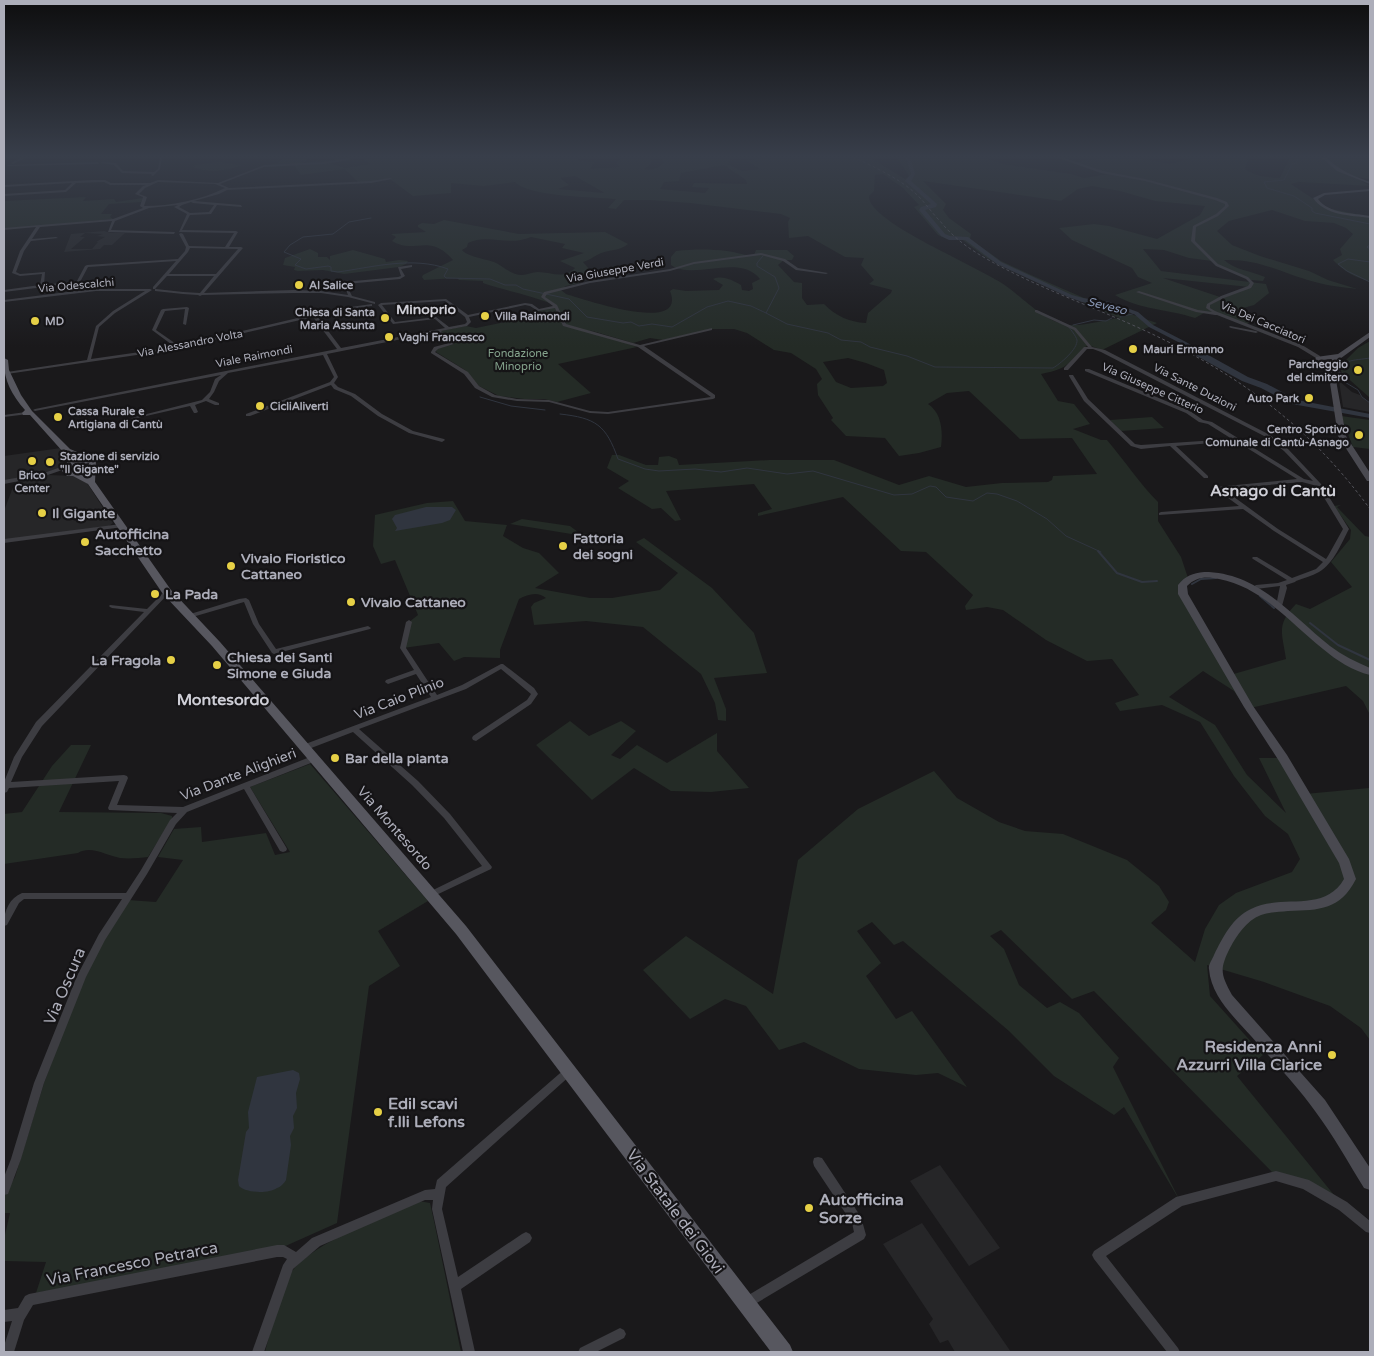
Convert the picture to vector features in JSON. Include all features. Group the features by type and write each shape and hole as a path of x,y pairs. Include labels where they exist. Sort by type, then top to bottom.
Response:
{"main road":[{"path":"1370,334 1332,364 1336,410 1342,436 1370,480"},
{"path":"4,360 7,373 17,396 67,451 90,464"},
{"path":"67,451 70,470"},
{"path":"70,470 90,464"},
{"path":"90,464 91,482"},
{"path":"70,470 91,482"},
{"name":"Via Montesordo","path":"91,482 170,596 216,644 312,759 432,894 462,930 569,1071"},
{"path":"1370,672 1339,657 1256,587 1238,579 1209,574 1188,578 1182,585 1182,589 1240,692 1283,758 1346,862 1350,879 1342,893 1328,901 1269,908 1250,914 1238,925 1214,967 1218,981 1227,999 1320,1105 1370,1182"},
{"name":"Via Statale dei Giovi","path":"569,1071 783,1352"}],"street":[{"path":"4,229 110,220"},
{"path":"114,220 109,231 236,232 226,248"},
{"path":"178,232 185,220"},
{"name":"Via Dei Cacciatori","path":"1207,220 1194,227 1193,241 1217,265 1251,280 1250,287 1212,301 1208,308 1220,315 1300,346 1332,364"},
{"path":"39,226 19,257 14,273 20,275 44,273 42,286"},
{"path":"178,232 188,248"},
{"path":"29,240 56,238"},
{"path":"188,248 240,248 200,294"},
{"path":"89,360 97,327 101,322 122,307 153,290 188,248"},
{"name":"Via Giuseppe Verdi","path":"640,346 564,325 556,306 544,299 543,295 548,291 670,270 694,263 761,254 784,260 797,269 826,273"},
{"path":"77,292 78,282 87,266 179,260"},
{"path":"350,295 344,283 399,278 403,276 399,268 411,266"},
{"path":"166,275 217,275"},
{"path":"4,291 78,282"},
{"name":"Via Odescalchi","path":"4,301 77,292 153,290 200,294 290,291 350,295 373,304"},
{"path":"1138,292 1220,315"},
{"path":"373,304 446,300 467,316 525,304 531,305 538,310 556,306"},
{"name":"Via Alessandro Volta","path":"7,373 178,347 342,309 373,304"},
{"path":"380,305 394,323 436,318 447,328"},
{"path":"178,347 154,330 162,310 187,308 185,324"},
{"path":"1036,310 1075,329 1091,348"},
{"path":"315,316 340,350"},
{"name":"Viale Raimondi","path":"4,416 467,324 470,320 467,316"},
{"path":"1232,327 1268,334"},
{"path":"640,346 710,329"},
{"path":"437,330 452,344 436,348 433,352 466,373 476,387 494,396 517,400 549,401 598,413 679,404 713,398 713,396 640,346"},
{"path":"1066,369 1086,348 1091,348"},
{"name":"Via Sante Duzioni","path":"1091,348 1102,351 1268,436 1286,450 1319,485 1346,529 1327,562"},
{"path":"248,415 332,383 336,377 324,353"},
{"name":"Via Giuseppe Citterio","path":"1087,370 1188,412 1201,421 1210,422 1302,480"},
{"path":"133,418 192,404 205,399 212,392 216,382 226,372"},
{"path":"1071,376 1086,400 1134,445 1141,447 1236,440"},
{"path":"332,383 336,388 353,395 380,415 411,432 442,440"},
{"path":"205,399 217,404"},
{"path":"192,404 196,412"},
{"path":"1172,445 1206,477"},
{"path":"4,482 70,470"},
{"path":"1265,594 1281,585 1318,570 1327,562 1244,508 1218,488 1302,480 1319,485"},
{"path":"1161,514 1244,508"},
{"path":"4,541 121,526"},
{"path":"1255,558 1293,581"},
{"path":"1256,587 1281,585"},
{"path":"1280,606 1284,588 1281,585"},
{"path":"5,788 18,757 39,724 152,608 170,596"},
{"path":"189,616 246,600 256,624 274,652 368,628"},
{"path":"112,606 152,608"},
{"path":"409,622 403,648 435,698"},
{"name":"Via Caio Plinio","path":"304,748 464,687 501,666 535,694 529,702 476,738"},
{"path":"388,682 418,671"},
{"path":"354,729 415,783 447,816 488,867 432,894"},
{"name":"Via Dante Alighieri","path":"5,788 124,778 112,808 184,810 312,759"},
{"path":"246,786 283,849"},
{"name":"Via Oscura","path":"4,1190 16,1159 39,1083 82,976 102,937 173,822 184,810"},
{"path":"4,922 16,901 22,896 129,896"},
{"path":"469,1352 437,1210 441,1184 569,1071"},
{"path":"746,1304 860,1235 857,1220 818,1162"},
{"path":"1174,1352 1098,1255 1180,1201 1276,1176 1306,1184 1343,1206 1370,1228"},
{"path":"258,1352 290,1266 296,1258 316,1242 425,1195 439,1194"},
{"path":"455,1286 526,1238"},
{"name":"Via Francesco Petrarca","path":"8,1352 22,1313 29,1300 277,1251 284,1251 296,1258"},
{"path":"4,1316 22,1313"},
{"path":"584,1352 620,1334"}],"shaded area":[{"path":"104,231 125,233 112,245 104,245 100,249 64,252 71,234","holes":["85,233 103,234 97,236 105,237 96,242 98,242 92,249 71,249 85,237 80,237"]},
{"path":"1339,381 1370,403 1370,412 1343,407"},
{"path":"61,448 64,453 64,464 48,472 48,475 75,476 87,483 113,523 109,526 4,540 4,511 16,479 4,481 4,456"},
{"path":"426,507 452,507 456,510 450,520 442,523 395,531 397,528 392,519 395,515"},
{"path":"293,1070 299,1073 300,1079 296,1093 297,1108 293,1116 294,1128 290,1136 291,1145 286,1180 280,1187 263,1192 242,1188 239,1186 238,1180 246,1132 249,1128 248,1112 257,1077"},
{"path":"940,1165 1000,1248 969,1266 910,1181"},
{"path":"922,1223 1011,1352 955,1352 948,1340 940,1343 929,1324 933,1319 883,1244"}],"green space":[{"path":"4,220 99,220 4,229"},
{"name":"Fondazione Minoprio","path":"443,220 519,234 605,232 628,244 621,248 601,253 583,262 590,270 578,280 580,283 566,286 561,290 566,294 610,307 649,313 663,311 671,304 670,291 673,289 686,291 719,290 723,285 713,279 724,278 741,285 742,290 749,291 753,289 752,283 760,279 751,272 741,268 681,269 671,265 671,257 676,251 702,249 754,255 756,250 787,250 794,256 792,260 784,260 778,265 794,282 802,283 802,298 807,305 824,304 833,312 848,320 866,323 868,313 892,290 869,284 874,280 861,265 864,258 845,257 808,236 789,238 789,220 889,220 918,239 1000,282 1051,320 1076,325 1119,318 1010,270 987,258 960,238 947,239 938,235 925,220 952,220 971,234 970,239 1001,261 1084,298 1157,323 1102,350 1088,345 1064,367 1041,374 1058,401 1074,404 1090,424 1073,429 1101,440 1107,440 1158,502 1158,521 1181,557 1188,578 1182,585 1230,675 1286,659 1282,629 1285,618 1296,604 1310,609 1352,587 1331,562 1350,539 1351,530 1334,506 1341,505 1337,507 1365,536 1370,537 1370,715 1363,701 1346,686 1246,709 1234,691 1203,671 1169,697 1215,725 1247,775 1286,813 1259,758 1283,758 1305,794 1369,788 1370,784 1370,1040 1361,1028 1330,1006 1264,982 1207,965 1210,996 1263,1055 1237,1076 1343,1206 1276,1176 1094,991 1072,999 1001,930 990,936 1004,949 1019,985 1047,1008 1060,1002 1079,1013 1119,1058 1113,1067 1180,1201 1124,1107 1114,1115 1054,1076 1009,1031 903,941 894,945 872,922 857,931 881,963 866,976 896,1019 912,1011 967,1087 938,1073 916,1075 859,1069 804,1042 779,1050 746,1006 725,999 690,1019 643,970 686,936 773,994 798,860 858,809 934,771 957,798 999,822 1025,831 1063,834 1127,860 1159,886 1169,902 1166,910 1151,923 1195,962 1205,929 1219,905 1236,893 1292,872 1300,859 1288,834 1265,816 1234,776 1200,722 1162,705 1120,711 1115,703 1139,695 1112,659 1087,661 1046,640 1003,610 987,607 966,610 965,606 973,595 926,552 901,551 843,497 758,516 758,513 772,509 754,484 666,491 681,520 675,521 661,508 652,509 618,488 629,481 607,468 612,455 619,455 646,465 658,465 659,457 669,456 677,459 679,465 770,460 834,460 899,485 929,476 966,487 1002,483 1048,482 1052,480 1053,476 1097,474 1072,438 1020,439 969,391 947,393 928,404 939,418 942,435 941,447 899,456 885,438 846,436 831,420 833,418 818,395 817,384 822,379 816,369 791,353 774,350 747,333 734,329 711,329 663,340 650,338 633,343 589,330 637,347 558,364 591,393 557,402 544,399 499,396 479,386 465,370 436,352 437,349 454,344 439,331 466,326 476,328 505,322 501,318 555,307 555,305 483,283 483,281 459,280 457,278 424,280 423,275 453,260 437,247 429,245 400,245 392,241 396,237 391,234 426,232 418,227 418,225 422,223 434,224","holes":["531,237 565,244 562,248 584,253 560,261 575,268 566,274 538,272 522,275 514,274 494,262 472,256 462,250 467,247 468,243 476,240 523,240","848,358 866,363 884,370 887,383 883,386 851,388 836,382 823,362"]},
{"path":"1191,220 1232,220 1217,231 1232,245 1357,289 1320,283 1260,264 1224,260 1238,268 1265,277 1263,281 1251,280 1212,261 1189,258 1164,250 1143,249 1161,271 1266,284 1269,293 1254,305 1240,309 1258,318 1245,325 1214,312 1206,312 1195,318 1134,304 1115,295 1152,283 1138,277 1132,268 1072,240 1059,228 1094,224 1109,226 1157,239","holes":["1163,278 1249,287 1223,298"]},
{"path":"1303,220 1370,220 1370,281 1350,274 1333,260 1342,255 1340,249 1353,234 1346,228 1334,223"},
{"path":"310,249 318,253 318,257 327,257 330,260 330,256 353,250 385,259 386,262 408,261 399,267 344,274 323,270 298,271 294,270 295,267 283,265 285,258"},
{"path":"1370,341 1370,398 1342,373 1339,367 1358,348"},
{"name":"Centro Sportivo Comunale di Cantù-Asnago","path":"1341,416 1370,420 1370,449 1353,447"},
{"path":"1152,417 1164,428 1121,431 1110,420"},
{"path":"453,501 465,521 507,525 503,536 523,548 539,553 559,573 535,588 590,598 612,598 660,590 678,573 636,542 644,538 712,588 754,633 767,673 714,678 726,709 726,721 718,720 715,703 701,674 643,627 586,621 534,625 531,607 534,603 546,598 540,594 529,595 519,599 500,650 500,658 464,657 454,661 439,643 403,648 409,622 418,615 395,560 381,564 373,546 375,515 427,503"},
{"path":"522,519 570,526 578,532 603,537 602,539 510,524"},
{"path":"570,721 589,736 621,721 636,731 611,755 620,759 637,745 667,763 717,733 717,751 749,788 711,792 671,791 634,768 592,800 536,745"},
{"path":"71,745 91,745 59,812 161,813 172,816 172,819 148,857 120,858 88,850 4,864 4,814 22,812 52,766"},
{"path":"310,764 428,901 378,931 400,966 369,986 337,1223 281,1248 36,1293 46,1262 4,1261 4,1239 10,1213 4,1213 4,1196 15,1177 44,1083 76,997 104,937 128,900 156,902 183,860 158,857 174,829 201,827 202,842 266,833 275,855 290,852 250,787"},
{"path":"419,1201 430,1203 461,1352 265,1352 284,1287 287,1279 296,1267 310,1255 346,1233"}],"waterway":[{"path":"358,220 349,222 333,234 303,237 290,245 284,252 301,259 295,265 306,269 328,266 331,267 331,271 338,272 379,265 407,263 435,265 448,269 444,276 446,278 490,279 505,285 516,285 523,289 569,299 587,317 623,323 631,322 639,326 652,324 672,327 707,307 728,301 751,306 766,313"},
{"name":"Seveso","path":"931,220 943,235 949,238 966,238 999,263 1070,296 1082,300 1108,303 1136,313 1151,326 1184,343 1198,353 1245,379 1264,386 1295,402 1370,416"},
{"path":"1351,220 1370,224"},
{"path":"1370,245 1367,247 1370,249"},
{"path":"763,256 757,263 757,266 775,277 779,288 766,313"},
{"path":"1370,262 1348,259 1338,264 1347,271 1370,282"},
{"path":"766,313 787,324 828,333 841,340 861,342 870,347 907,356 935,367 1053,368 1068,356 1077,344 1077,340 1068,326"},
{"path":"1120,317 1136,313"},
{"path":"1073,325 1094,320 1106,321 1112,318"},
{"path":"1370,358 1348,362 1341,367 1338,378 1358,390 1362,397 1370,403"},
{"path":"480,397 511,406 545,410"},
{"path":"560,414 583,418 598,425 609,438 618,459 645,469 659,471 695,469 721,472 747,468 787,474 813,471 894,495 912,494 930,486 936,487 946,497 973,501 987,493 997,494 1017,501 1047,519 1066,536 1101,552"},
{"path":"1098,551 1117,573 1142,582 1157,581"},
{"path":"1192,584 1201,579 1216,578"},
{"path":"1260,596 1274,608"},
{"path":"1310,623 1338,645 1370,660"}],"railway":[{"path":"939,220 964,244 998,265 1034,283 1164,340 1199,358 1231,378 1262,399 1319,449 1345,477 1370,509"}],"place":[{"name":"Al Salice","path":"299,285"},
{"name":"Villa Raimondi","path":"485,316"},
{"name":"Chiesa di Santa Maria Assunta","path":"385,318"},
{"name":"MD","path":"35,321"},
{"name":"Vaghi Francesco","path":"389,337"},
{"name":"Mauri Ermanno","path":"1133,349"},
{"name":"Parcheggio del cimitero","path":"1358,370"},
{"name":"Auto Park","path":"1309,398"},
{"name":"CicliAliverti","path":"260,406"},
{"name":"Cassa Rurale e Artigiana di Cantù","path":"58,417"},
{"name":"Centro Sportivo Comunale di Cantù-Asnago","path":"1359,435"},
{"name":"Brico Center","path":"32,461"},
{"name":"Stazione di servizio \"Il Gigante\"","path":"50,462"},
{"name":"Il Gigante","path":"42,513"},
{"name":"Autofficina Sacchetto","path":"85,542"},
{"name":"Fattoria dei sogni","path":"563,546"},
{"name":"Vivaio Fioristico Cattaneo","path":"231,566"},
{"name":"La Pada","path":"155,594"},
{"name":"Vivaio Cattaneo","path":"351,602"},
{"name":"La Fragola","path":"171,660"},
{"name":"Chiesa dei Santi Simone e Giuda","path":"217,665"},
{"name":"Bar della pianta","path":"335,758"},
{"name":"Residenza Anni Azzurri Villa Clarice","path":"1332,1055"},
{"name":"Edil scavi f.lli Lefons","path":"378,1112"},
{"name":"Autofficina Sorze","path":"809,1208"}],"district":[{"name":"Minoprio","path":"426,309"},
{"name":"Asnago di Cantù","path":"1273,490"},
{"name":"Montesordo","path":"223,699"}]}
